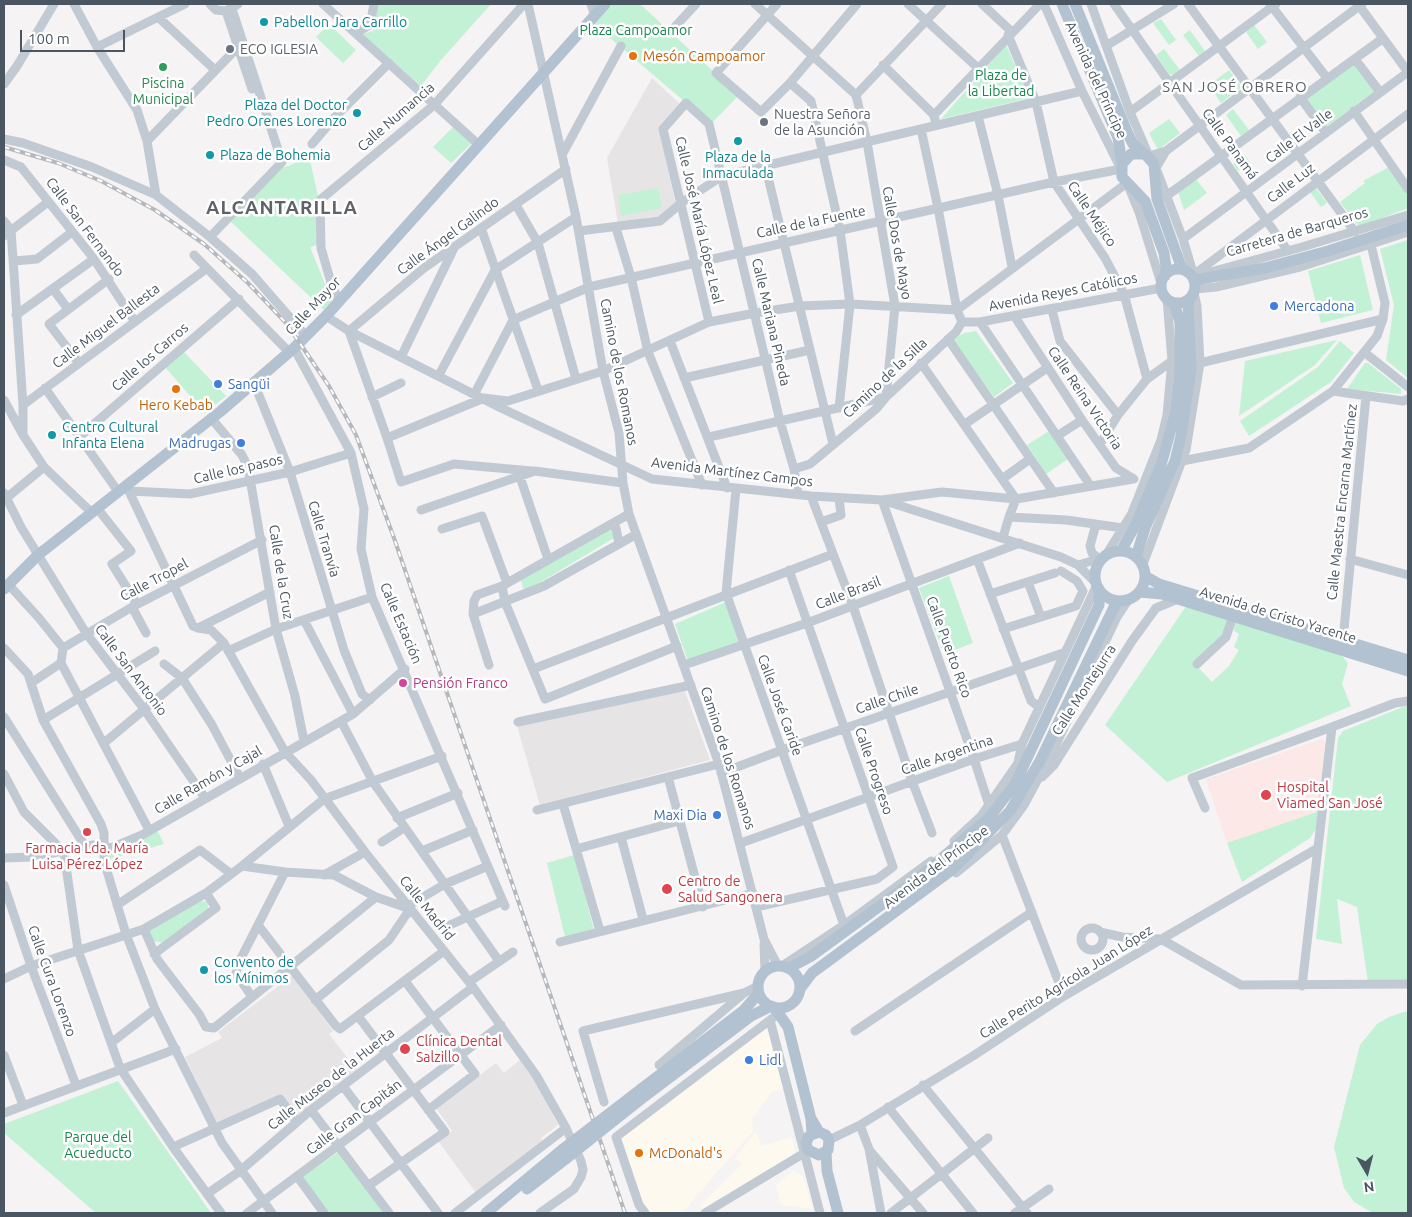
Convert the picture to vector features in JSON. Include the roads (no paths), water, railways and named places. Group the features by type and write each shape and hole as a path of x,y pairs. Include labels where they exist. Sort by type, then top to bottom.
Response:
{"main road":[{"name":"Calle Mayor","path":"6,586 38,555 212,418 306,336 605,4"},
{"name":"Avenida del Príncipe","path":"1062,4 1118,138 1122,166"},
{"name":"Avenida del Príncipe","path":"1075,4 1128,134 1133,144 1147,155"},
{"path":"1132,154 1147,155 1155,172 1157,199 1191,283 1191,370 1182,436 1175,461 1145,528 1141,567 1134,595 1117,600 1109,598 1097,585 1095,572 1103,557 1121,551 1136,524 1161,465 1176,411 1180,372 1180,332 1171,301 1162,282 1166,267 1164,253 1145,200 1122,177 1122,166 1132,154"},
{"path":"1129,185 1146,186 1155,172"},
{"name":"Carretera de Barqueros","path":"1191,283 1265,268 1328,251 1408,225"},
{"path":"1162,282 1170,271 1191,283"},
{"path":"1171,301 1191,283"},
{"path":"1121,551 1141,567"},
{"name":"Avenida de Cristo Yacente","path":"1141,567 1159,584 1408,660"},
{"name":"Avenida del Príncipe","path":"783,967 810,957 921,876 989,818 1015,784 1099,605 1097,585"},
{"name":"Avenida de Cristo Yacente","path":"1134,595 1151,593 1178,599 1408,671"},
{"name":"Avenida del Príncipe","path":"796,996 812,973 952,869 1010,811 1040,760 1117,600"},
{"path":"486,1213 643,1093 744,1010 758,989 765,971 783,967 797,977 796,996 788,1027 816,1133"},
{"path":"758,989 773,1011 788,1027"},
{"path":"643,1093 751,1016 780,1008 796,996"},
{"path":"816,1133 806,1143 827,1171 838,1213"},
{"path":"813,1153 829,1140 826,1134 816,1133"},
{"path":"496,1213 565,1154"}],"street":[{"path":"4,84 54,4"},
{"path":"74,4 97,47 137,110 147,141 156,195"},
{"path":"97,47 185,4"},
{"path":"210,4 216,10 232,8"},
{"path":"323,4 478,144"},
{"path":"336,16 337,4"},
{"path":"355,33 370,25 374,4"},
{"name":"Calle Numancia","path":"339,301 332,286 321,248 320,200 434,105 524,4"},
{"name":"Camino de los Romanos","path":"528,4 579,231 603,371 619,433 623,483 629,514 720,768 741,843 764,939 765,971"},
{"path":"591,4 595,16"},
{"path":"671,31 696,4"},
{"path":"755,4 856,95 942,4"},
{"path":"777,4 716,74 761,112 790,83 857,4"},
{"path":"908,4 978,68"},
{"path":"982,4 1010,34"},
{"path":"934,115 1010,34 1042,4"},
{"name":"Avenida del Príncipe","path":"1042,4 1082,91 1122,166"},
{"name":"Calle Panamá","path":"1114,4 1288,251"},
{"path":"1106,46 1174,4"},
{"path":"1188,4 1355,232"},
{"name":"Avenida del Príncipe","path":"1093,5 1106,46 1147,155"},
{"path":"1130,112 1273,5 1328,78"},
{"path":"1141,567 1186,450 1200,363 1197,306 1191,283 1192,269 1155,172 1166,152 1360,5 1382,39 1408,72"},
{"path":"232,8 238,47 280,163"},
{"path":"232,8 280,163"},
{"path":"158,17 214,70"},
{"name":"Calle Méjico","path":"1010,34 1036,102 1054,182 1105,258 1124,294 1146,380"},
{"path":"1165,197 1382,39"},
{"path":"563,153 621,46"},
{"path":"147,141 238,47"},
{"path":"1355,58 1380,92"},
{"path":"312,144 335,117 389,63"},
{"path":"883,65 934,115 936,125"},
{"name":"Calle El Valle","path":"1182,239 1408,72"},
{"path":"790,83 811,101 840,230 850,304 839,408"},
{"path":"579,231 616,228 660,221 681,203 722,176 1082,91"},
{"name":"Calle Dos de Mayo","path":"856,95 867,142 895,306 886,397"},
{"path":"1300,97 1326,133"},
{"name":"Calle Mariana Pineda","path":"686,103 709,124 741,251 780,421 794,469"},
{"name":"Calle José María López Leal","path":"686,103 663,129 709,322"},
{"path":"1354,111 1408,189"},
{"name":"Calle Luz","path":"1191,283 1266,219 1408,114"},
{"path":"978,116 998,195 1012,267"},
{"path":"920,129 938,208 957,310 962,322"},
{"path":"4,139 23,143 92,167 156,195 210,236 253,275 306,336"},
{"path":"1147,155 1166,152"},
{"name":"Calle San Fernando","path":"4,160 21,167 94,259 135,322"},
{"path":"210,236 280,163"},
{"path":"765,165 834,444"},
{"name":"Calle de la Fuente","path":"513,320 589,287 631,276 1122,166"},
{"name":"Calle Ángel Galindo","path":"349,331 424,268 516,205 554,176 566,170"},
{"path":"386,438 479,396 508,401 603,371 648,352 709,322 800,306 850,304 957,310 1078,218 1129,185"},
{"path":"7,233 48,202"},
{"path":"516,205 538,243 576,379"},
{"name":"Carretera de Barqueros","path":"1191,283 1288,251 1408,215"},
{"path":"439,375 494,270 576,217"},
{"path":"4,221 14,261 16,315 24,405 23,435"},
{"path":"481,228 494,270 538,390"},
{"path":"616,228 631,276 648,352 702,485"},
{"path":"14,261 37,259 72,232"},
{"path":"1191,283 1216,287 1300,267 1408,232"},
{"path":"1182,461 1249,448 1333,391 1377,336 1383,319 1384,304 1371,245"},
{"path":"402,357 455,247"},
{"name":"Calle Estación","path":"194,255 206,269 291,350 351,453 364,509 361,549 372,597 405,668 504,904 468,917"},
{"path":"16,315 94,259"},
{"name":"Calle Miguel Ballesta","path":"24,405 206,269"},
{"path":"79,363 49,324 108,279"},
{"name":"Avenida Reyes Católicos","path":"962,322 980,322 1052,310 1124,294 1162,282"},
{"path":"53,289 68,309"},
{"name":"Calle los Carros","path":"79,437 239,299"},
{"path":"1078,565 1103,557 1123,528 1132,513 1161,440 1167,415 1172,362 1171,301"},
{"path":"1052,310 1060,341 1118,415"},
{"name":"Avenida Martínez Campos","path":"326,316 349,331 501,408 652,479 811,496 882,500 1020,543 1078,565 1097,585"},
{"name":"Calle Reina Victoria","path":"1015,317 1047,368 1116,468 1133,479"},
{"path":"1200,363 1383,319"},
{"path":"479,396 513,320"},
{"name":"Camino de la Silla","path":"794,469 810,464 876,409 921,363 956,332 962,322"},
{"path":"980,322 1090,485"},
{"path":"349,331 401,482 454,464 535,471 623,483"},
{"path":"948,339 1054,493"},
{"path":"670,341 732,488"},
{"path":"684,378 810,350"},
{"path":"1364,352 1408,387"},
{"path":"1100,444 1118,415 1146,380 1172,362"},
{"path":"921,363 1016,499"},
{"path":"965,424 1047,368"},
{"name":"Calle Tranvía","path":"254,383 290,472 344,650 362,694 370,700"},
{"path":"372,397 401,383"},
{"name":"Calle Madrid","path":"45,388 79,437 124,489 193,626 211,630 226,647 285,752 311,780 365,852 471,985 536,1075 566,1128 581,1161 581,1177 574,1189 540,1213"},
{"path":"1333,391 1408,402"},
{"name":"Calle Maestra Encarna Martínez","path":"1343,640 1366,396"},
{"path":"709,437 886,397"},
{"path":"4,400 23,435 44,467 94,510 131,551 112,564 134,605 146,633"},
{"name":"Calle de la Cruz","path":"212,418 242,455 252,482 276,629 295,696 304,741"},
{"path":"1057,436 1082,420"},
{"name":"Calle los pasos","path":"124,489 190,494 252,482 351,453"},
{"path":"1002,479 1030,460"},
{"path":"5,497 44,467"},
{"path":"794,469 798,494"},
{"path":"421,510 535,471"},
{"path":"520,477 548,559"},
{"path":"882,500 942,492 1016,499 1090,485 1144,479"},
{"name":"Calle José Caride","path":"732,488 726,593 844,925"},
{"path":"811,496 853,606 912,781 932,833"},
{"name":"Calle San Antonio","path":"5,497 86,633 144,709 206,798"},
{"path":"821,522 841,515 839,498"},
{"path":"1003,538 1016,499"},
{"name":"Calle Puerto Rico","path":"882,500 974,758 988,805"},
{"path":"489,666 473,614 474,601 477,595 505,584 629,514"},
{"path":"442,529 482,516 505,584 505,602 545,700 677,646"},
{"path":"1009,517 1066,520 1123,528"},
{"path":"611,524 616,528 619,544"},
{"path":"1096,524 1090,546 1092,553 1103,557"},
{"path":"473,614 544,586 635,535"},
{"name":"Calle Tropel","path":"62,648 134,605 262,540"},
{"name":"Calle Brasil","path":"684,665 807,623 1020,543"},
{"path":"533,669 726,593 751,586 833,554"},
{"path":"977,559 1031,702 1039,707"},
{"path":"1350,559 1408,575"},
{"name":"Calle Progreso","path":"788,570 893,867 877,879 831,890"},
{"path":"990,594 1058,572 1077,581 1083,591 1076,606 1003,629"},
{"path":"1028,582 1041,617"},
{"name":"Avenida del Príncipe","path":"783,967 938,856 981,816 1018,762 1022,744 1063,653 1097,585"},
{"path":"6,586 40,618 62,648 61,663 149,830"},
{"path":"198,628 270,592"},
{"path":"1151,593 1156,601 1156,608 1178,599"},
{"name":"Avenida del Príncipe","path":"796,996 814,977 950,877 1002,835 1024,805 1117,617 1134,595"},
{"path":"104,743 182,678 226,647 372,597"},
{"name":"Calle Montejurra","path":"1035,784 1054,765 1116,666 1156,608"},
{"path":"1197,664 1226,637 1233,616"},
{"path":"304,620 353,714"},
{"path":"4,648 28,674 43,720 101,824 104,833 104,861 126,934 155,1010 215,1129 240,1170 272,1213"},
{"path":"43,720 118,676 155,651"},
{"name":"Calle Chile","path":"537,810 668,777 720,768 782,750 1063,653"},
{"path":"31,683 61,663"},
{"path":"164,664 182,678 212,725 240,778"},
{"name":"Calle Ramón y Cajal","path":"4,858 64,852 85,846 117,846 341,722 370,700 405,668"},
{"path":"518,722 690,685"},
{"path":"1205,808 1192,778 1395,703 1408,701"},
{"path":"4,717 85,846"},
{"path":"341,722 373,782 499,961"},
{"path":"1302,986 1332,727"},
{"name":"Calle Argentina","path":"741,843 974,758 1022,744"},
{"path":"4,979 30,966 144,929 206,893 324,799 442,756"},
{"path":"263,764 289,826"},
{"path":"4,774 24,812 64,852 78,950 120,1068 173,1148 221,1213"},
{"path":"668,777 703,907"},
{"path":"397,818 458,793"},
{"path":"563,804 600,931"},
{"path":"576,849 680,821"},
{"path":"382,842 404,828"},
{"path":"422,851 473,830"},
{"path":"1002,835 1064,996"},
{"path":"621,837 643,919"},
{"name":"Calle Perito Agrícola Juan López","path":"829,1140 860,1125 973,1056 1064,996 1318,848"},
{"path":"117,905 200,850 230,873"},
{"path":"323,875 365,852"},
{"path":"242,866 285,872 334,875 376,896 409,908"},
{"path":"315,1000 389,940 409,908 445,884 488,866"},
{"path":"252,997 236,973 238,964 285,872"},
{"name":"Calle Cura Lorenzo","path":"4,885 6,898 30,966 76,1085"},
{"path":"756,907 831,890"},
{"path":"154,954 216,908 206,893"},
{"path":"560,942 643,919 703,907 752,894"},
{"path":"144,929 154,954 210,1028 252,997 376,896"},
{"path":"855,1031 1032,912"},
{"path":"450,925 468,917"},
{"path":"258,925 315,1000 340,1029 444,951"},
{"path":"1100,932 1122,937 1161,939 1241,985 1408,984"},
{"name":"Camino de los Romanos","path":"764,939 783,967"},
{"name":"Calle Museo de la Huerta","path":"207,1194 240,1170 311,1110 433,1018 499,961 513,952"},
{"path":"405,981 475,1074 428,1110"},
{"path":"604,1102 583,1031 758,989"},
{"path":"659,1065 744,993"},
{"path":"111,1043 155,1010"},
{"path":"645,1213 639,1205 616,1137 773,1011 813,1153 820,1213"},
{"path":"358,1016 445,1132 368,1186"},
{"name":"Calle Gran Capitán","path":"247,1213 501,1025"},
{"path":"4,1114 120,1068 176,1049"},
{"path":"4,1055 23,1105"},
{"path":"343,1086 438,1213"},
{"path":"924,1086 1021,1211 1049,1189"},
{"path":"173,1148 280,1099 297,1122"},
{"path":"888,1107 972,1213"},
{"path":"311,1110 388,1213"},
{"path":"860,1125 869,1149 882,1213"},
{"path":"455,1213 566,1128"},
{"path":"891,1213 988,1138"},
{"path":"869,1149 923,1213"},
{"path":"705,1213 813,1153"},
{"path":"297,1176 324,1213"}],"railway":[{"path":"4,147 58,163 101,181 155,210 204,244 248,283 286,323 329,386 356,435 394,538 625,1213"}],"place":[{"name":"Pabellon Jara Carrillo","path":"264,22"},
{"name":"ECO IGLESIA","path":"230,49"},
{"name":"Mesón Campoamor","path":"633,56"},
{"name":"Piscina Municipal","path":"163,67"},
{"name":"Plaza del Doctor Pedro Orenes Lorenzo","path":"357,113"},
{"name":"Nuestra Señora de la Asunción","path":"764,122"},
{"name":"Plaza de la Inmaculada","path":"738,141"},
{"name":"Plaza de Bohemia","path":"210,155"},
{"name":"Mercadona","path":"1274,306"},
{"name":"Sangüi","path":"218,384"},
{"name":"Hero Kebab","path":"176,389"},
{"name":"Centro Cultural Infanta Elena","path":"52,435"},
{"name":"Madrugas","path":"241,443"},
{"name":"Pensión Franco","path":"403,683"},
{"name":"Hospital Viamed San José","path":"1266,795"},
{"name":"Maxi Dia","path":"717,815"},
{"name":"Farmacia Lda. María Luisa Pérez López","path":"87,832"},
{"name":"Centro de Salud Sangonera","path":"667,889"},
{"name":"Convento de los Mínimos","path":"204,970"},
{"name":"Clínica Dental Salzillo","path":"405,1049"},
{"name":"Lidl","path":"749,1060"},
{"name":"McDonald's","path":"639,1153"}],"district":[{"name":"SAN JOSÉ OBRERO","path":"1235,87"},
{"name":"ALCANTARILLA","path":"282,208"}],"park label":[{"name":"Plaza Campoamor","path":"636,30"},
{"name":"Plaza de la Libertad","path":"1001,84"},
{"name":"Parque del Acueducto","path":"98,1146"}]}
